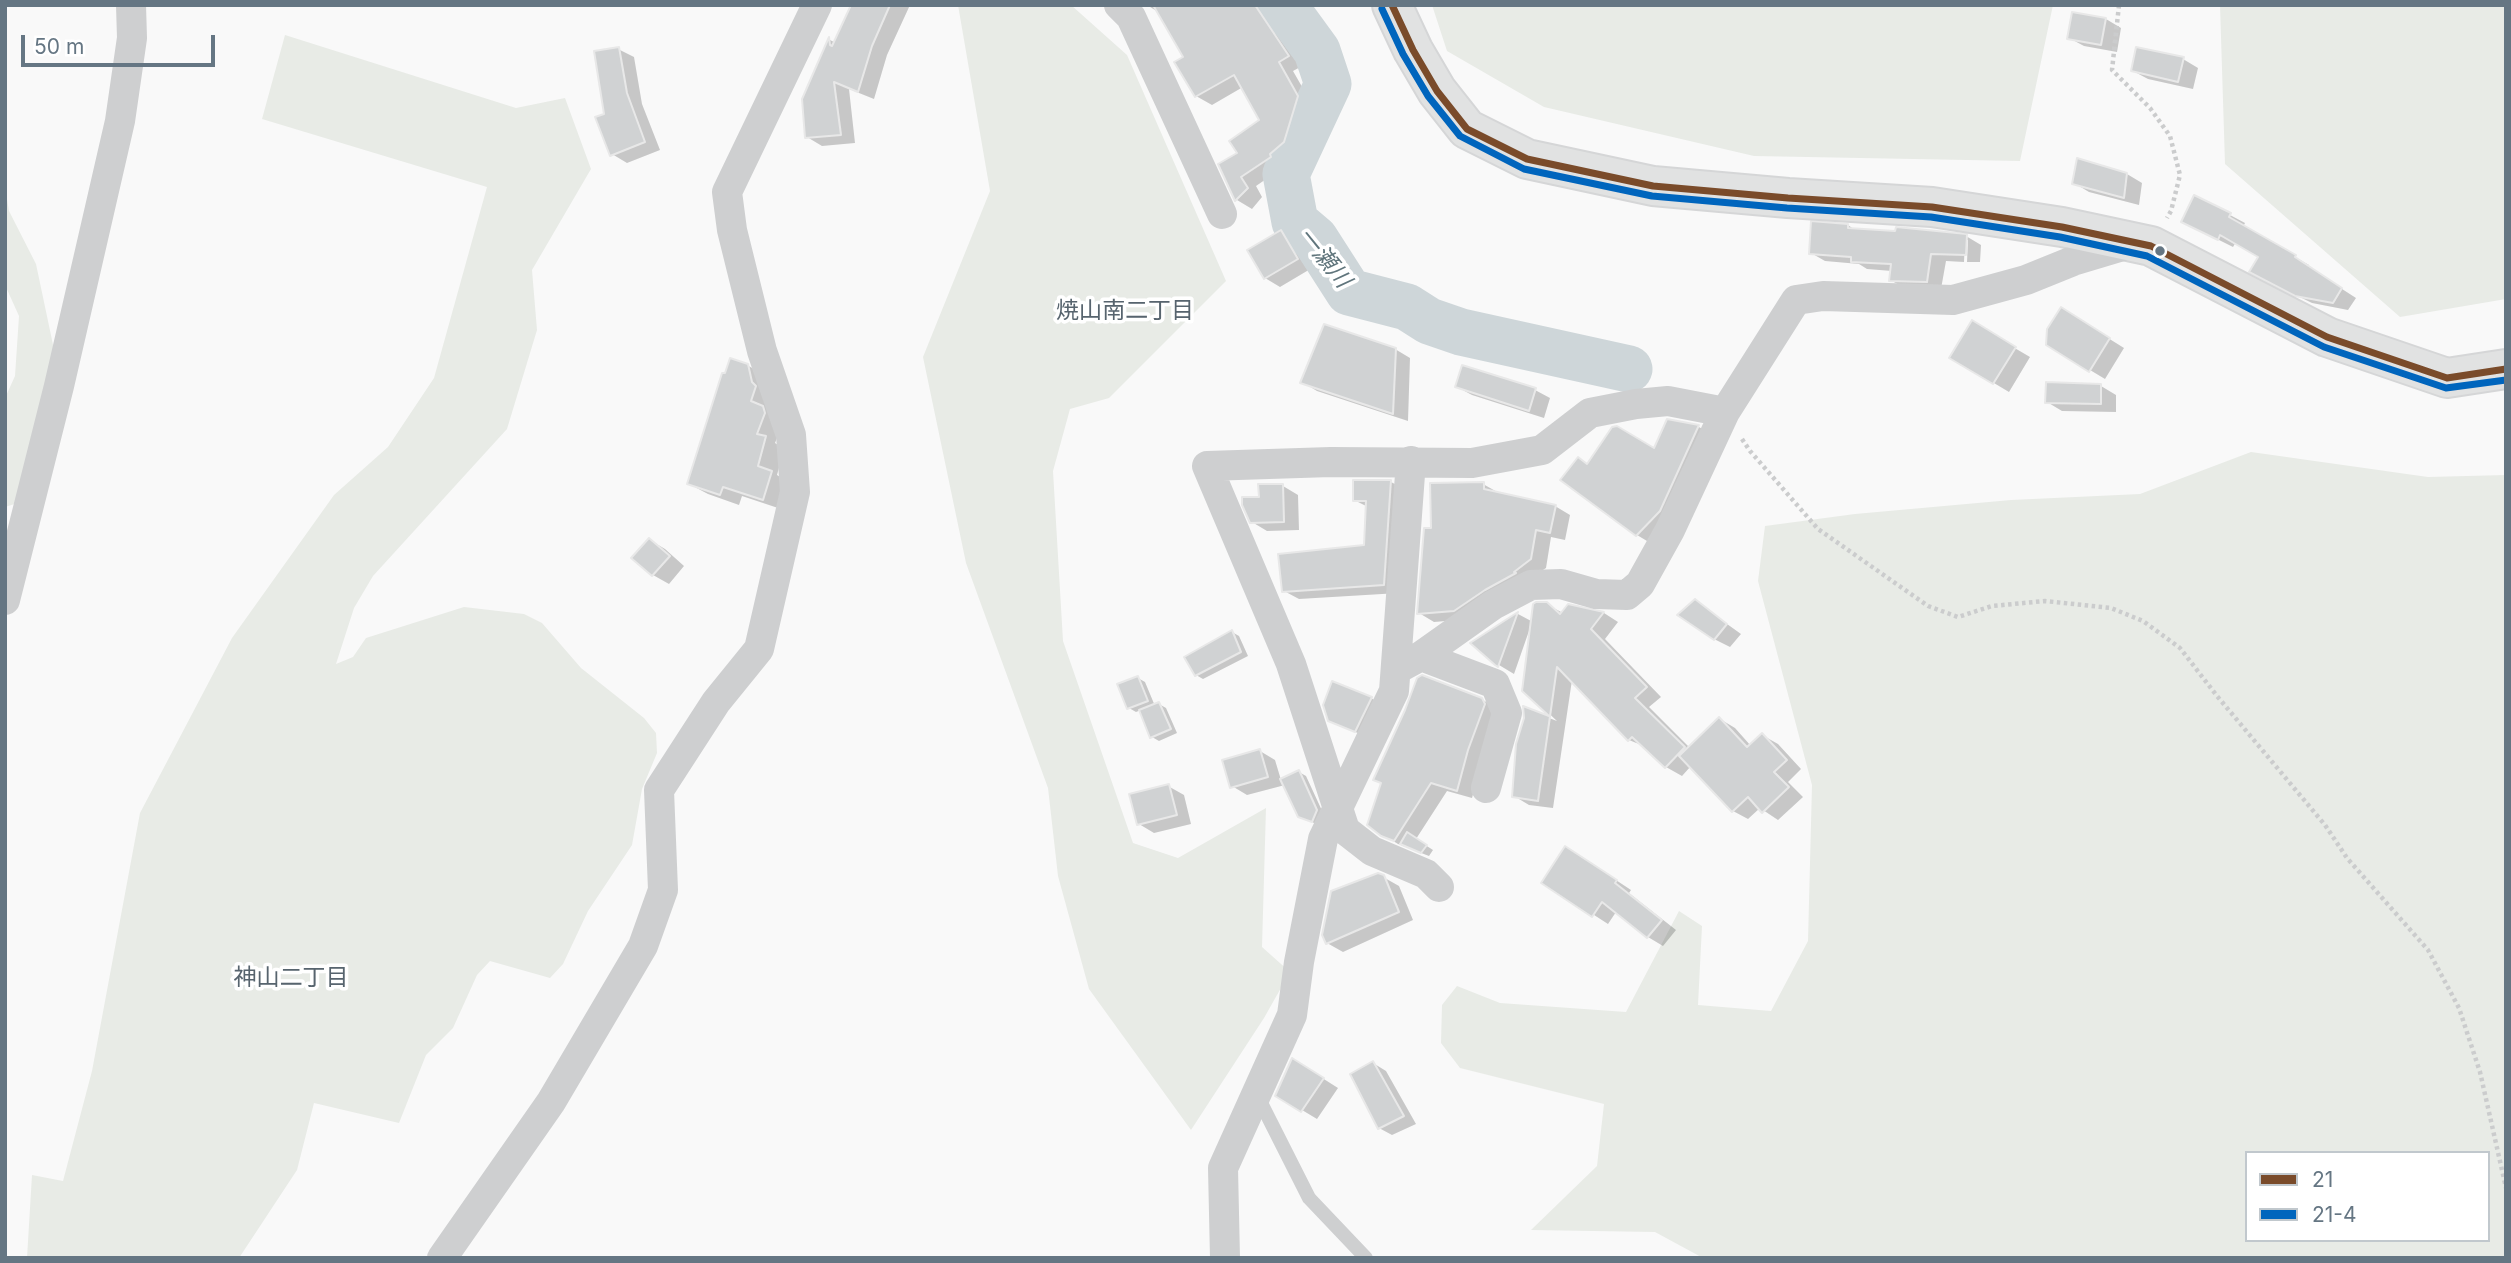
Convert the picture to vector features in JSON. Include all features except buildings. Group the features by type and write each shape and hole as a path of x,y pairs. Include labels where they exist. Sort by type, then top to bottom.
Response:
{"main road":[{"path":"1392,5 1413,50 1437,91 1467,130 1527,159 1653,186 1933,207 2062,228 2142,245 2327,337 2447,377 2506,369"}],"street":[{"path":"5,600 16,517 120,121 132,38 131,5"},
{"path":"442,1258 551,1102 643,946 663,890 659,790 716,702 758,649 795,492 792,446 791,435 755,324 732,230 727,192 817,5"},
{"path":"1119,5 1131,17 1222,215"},
{"path":"1409,662 1493,605 1531,584 1561,584 1596,594 1628,595 1640,584 1670,530 1725,412 1797,300 1823,296 1953,300 2026,279 2073,261 2142,245"},
{"path":"1439,887 1426,874 1371,851 1345,830 1291,664 1207,466 1411,461 1472,463 1542,450 1590,413 1668,401 1725,412"},
{"path":"1224,1258 1223,1168 1292,1015 1299,962 1323,839 1409,662 1411,461"},
{"path":"1409,662 1495,684 1507,713 1486,788"}],"lane":[{"path":"1256,1093 1309,1198 1366,1258"}],"path":[{"path":"2119,5 2112,71 2150,108 2170,136 2180,175 2171,211 2142,245"},
{"path":"1725,412 1749,451 1818,528 1928,606 1958,617 1992,606 2045,601 2111,608 2143,621 2180,648 2325,825 2347,858 2428,950 2459,1008 2480,1072 2506,1188"}],"shaded area":[{"path":"958,5 1071,5 1127,55 1226,281 1109,398 1070,409 1053,471 1063,641 1133,843 1178,858 1266,808 1262,947 1290,972 1264,1018 1191,1130 1089,989 1058,876 1048,788 966,563 923,357 990,191"},
{"path":"1432,5 2053,5 2020,161 1754,156 1544,107 1447,51"},
{"path":"2220,5 2506,5 2506,299 2400,317 2225,164"},
{"path":"285,35 516,108 565,98 591,169 532,270 537,330 507,429 373,576 354,608 336,664 353,657 366,638 464,607 524,614 542,623 581,668 644,718 656,733 657,753 642,789 632,845 588,911 563,964 550,978 490,961 477,975 453,1028 426,1055 399,1123 314,1103 297,1170 239,1258 27,1258 32,1175 63,1181 92,1071 140,813 232,638 334,495 388,447 434,378 487,187 262,119"},
{"path":"5,187 9,211 36,264 56,359 21,502 5,507 5,398 15,376 19,316 5,285"},
{"path":"2251,452 2428,477 2506,475 2506,1258 1703,1258 1655,1232 1531,1230 1597,1166 1604,1104 1460,1068 1441,1043 1442,1005 1457,986 1500,1003 1626,1012 1679,911 1702,926 1698,1005 1771,1011 1808,941 1812,785 1758,581 1765,526 1855,514 2011,500 2140,494"}],"waterway":[{"name":"一瀬川","path":"1277,5 1293,18 1317,51 1328,84 1286,174 1295,222 1315,239 1349,292 1407,307 1429,321 1461,332 1629,369"}],"transit line":[{"name":"21","path":"1392,5 1413,50 1437,91 1467,129 1527,159 1653,186 1932,207 2062,227 2151,246 2327,337 2447,378 2506,369"},
{"name":"21-4","path":"1382,9 1403,54 1428,96 1460,136 1524,169 1652,196 1931,217 2060,237 2147,256 2324,347 2446,388 2506,380"}],"district":[{"name":"焼山南二丁目","path":"1125,311"},
{"name":"神山二丁目","path":"291,978"}]}
